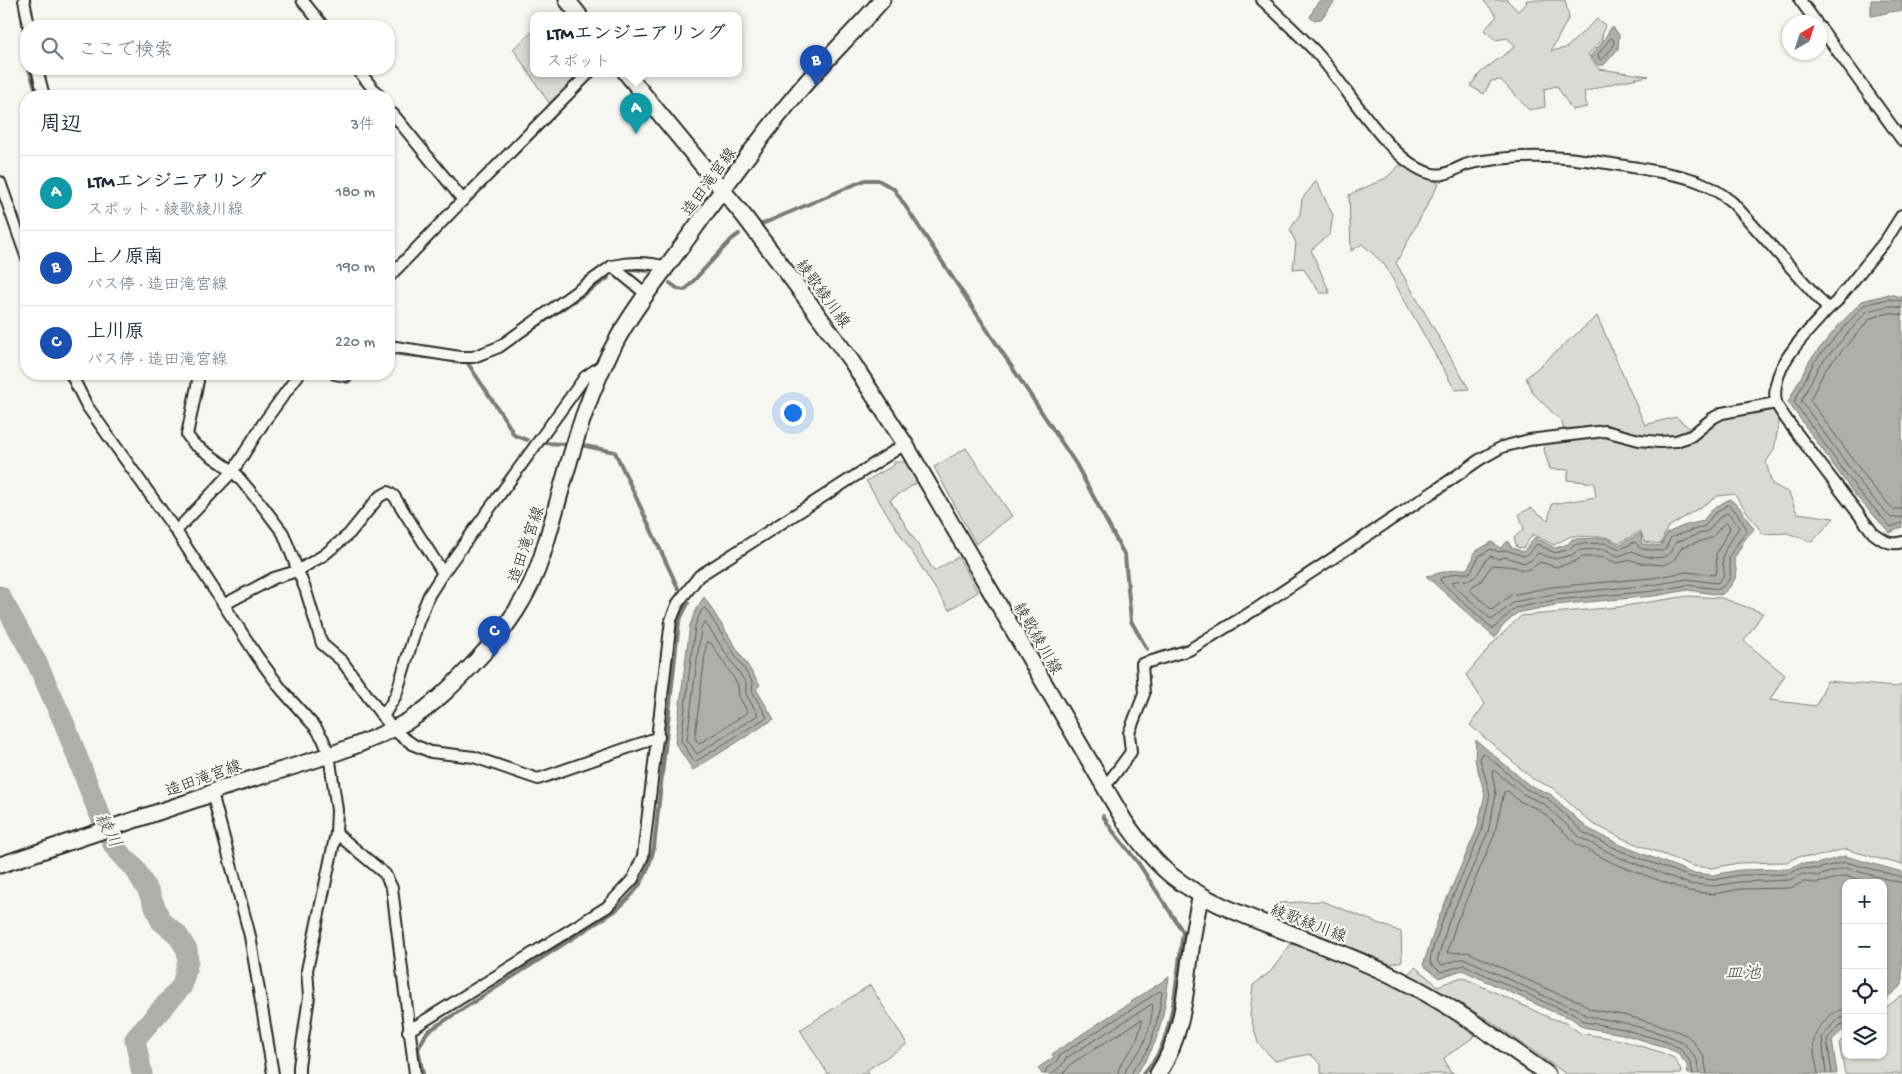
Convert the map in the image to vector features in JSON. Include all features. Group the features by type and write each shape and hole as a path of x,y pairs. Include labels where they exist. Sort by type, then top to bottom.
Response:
{"main road":[{"path":"567,0 577,12"},
{"name":"造田滝宮線","path":"0,865 329,754 388,722 426,708 454,684 505,629 524,600 541,559 592,390 622,330 646,294 722,191 798,93 882,0"},
{"name":"綾歌綾川線","path":"629,77 744,216 826,326 905,444 1125,822 1150,854 1171,876 1201,896 1236,913 1356,959 1397,978 1458,1012 1547,1074"},
{"path":"1158,1074 1169,1057 1182,1015 1194,923 1201,896"}],"street":[{"path":"24,0 28,20"},
{"path":"302,0 318,20"},
{"path":"1262,0 1314,51 1393,149 1413,166 1430,174 1445,174 1467,165 1491,160 1532,156 1574,158 1678,175 1698,181 1719,192 1733,203 1828,309"},
{"path":"1800,0 1811,15"},
{"path":"1827,37 1902,140"},
{"path":"39,75 42,90"},
{"path":"362,75 374,90"},
{"path":"395,271 462,200 585,77"},
{"path":"395,119 462,200"},
{"path":"0,182 20,239"},
{"path":"1902,215 1886,240 1784,362 1776,377 1776,403 1786,419 1873,533 1885,542 1896,544 1902,542"},
{"path":"395,347 460,357 474,357 499,347 612,266 626,263 656,264 666,268"},
{"path":"612,266 646,294"},
{"path":"388,722 418,622 430,595 443,573 585,378 604,364"},
{"path":"74,380 87,406 176,531 257,656 282,690 316,728 327,747 337,810 336,833 307,970 309,997 299,1074"},
{"path":"198,380 187,435 194,444 233,471 283,533 306,591 322,644 342,660 388,722 401,736 414,745 431,752 474,757 538,779 659,737"},
{"path":"176,531 233,471 264,422 295,380"},
{"path":"1104,786 1130,752 1129,733 1144,694 1142,664 1189,650 1256,609 1479,460 1502,447 1529,440 1605,431 1659,442 1676,441 1691,436 1722,413 1776,403"},
{"path":"408,1031 607,907 628,886 639,868 643,856 672,620 678,603 699,576 905,444"},
{"path":"225,604 274,578 297,571 324,555 349,534 379,497 388,492 394,496 443,573"},
{"path":"211,793 250,936 273,1074"},
{"path":"336,833 385,874 392,888 408,1031 415,1074"}],"shaded area":[{"path":"1483,0 1507,0 1518,11 1527,3 1526,0 1565,0 1569,17 1551,51 1566,48 1597,19 1605,24 1601,41 1588,55 1599,69 1649,76 1614,83 1584,92 1587,107 1572,110 1557,86 1544,89 1545,107 1529,110 1501,80 1491,81 1484,94 1470,86 1481,72 1516,46 1507,38 1496,40 1484,30 1497,16"},
{"path":"530,34 530,74 513,49"},
{"path":"532,77 578,77 549,103"},
{"path":"1400,165 1439,183 1396,263 1469,389 1455,390 1384,264 1362,244 1351,251 1349,195 1386,178"},
{"path":"1316,181 1333,215 1330,234 1311,250 1330,293 1320,293 1303,268 1293,269 1296,243 1290,230 1300,214 1302,199"},
{"path":"1597,316 1645,425 1676,417 1697,434 1724,416 1768,408 1780,416 1774,450 1766,462 1772,484 1789,493 1797,513 1834,518 1812,542 1787,533 1763,534 1734,494 1718,496 1667,528 1661,544 1644,542 1641,531 1619,543 1606,537 1571,536 1554,545 1533,534 1523,548 1517,547 1514,538 1524,529 1519,514 1531,508 1548,520 1552,504 1596,497 1594,483 1567,480 1569,470 1550,469 1544,450 1547,435 1564,432 1562,422 1533,393 1526,378"},
{"path":"966,448 1012,516 976,544 934,467"},
{"path":"894,462 905,462 918,482 890,500 934,571 958,557 978,592 949,610 866,481 894,465"},
{"path":"1688,596 1722,598 1763,613 1744,641 1785,675 1770,700 1816,706 1827,681 1895,687 1902,685 1902,865 1845,849 1815,857 1799,856 1787,862 1738,863 1713,868 1693,866 1626,840 1591,823 1553,788 1533,779 1470,725 1485,704 1466,675 1494,642 1521,616 1618,607"},
{"path":"1322,901 1401,932 1402,961 1390,964 1273,919 1279,903"},
{"path":"1291,944 1339,959 1419,995 1475,1036 1444,1058 1450,1072 1455,1074 1321,1074 1321,1064 1310,1054 1275,1061 1258,1043 1250,1015 1253,985 1271,971"},
{"path":"1415,967 1438,986 1462,977 1548,1017 1568,1024 1580,1033 1621,1040 1660,1052 1674,1058 1681,1074 1566,1074 1492,1022 1408,974"},
{"path":"870,985 907,1044 867,1070 869,1074 828,1074 800,1030"},
{"path":"1902,995 1902,1074 1845,1074 1842,1059 1887,1059 1887,1007"},
{"path":"1842,1040 1842,1058 1839,1043"}],"water":[{"path":"1320,0 1335,1 1321,19 1313,20 1310,17"},
{"path":"1871,0 1902,0 1902,11 1871,16"},
{"path":"1611,28 1614,28 1619,35 1618,49 1604,65 1598,65 1590,56 1601,44"},
{"path":"1889,294 1902,297 1902,527 1890,533 1855,495 1788,402 1810,360 1839,325 1862,301"},
{"path":"1730,499 1740,508 1754,529 1745,539 1734,559 1736,575 1733,583 1721,595 1688,590 1654,596 1555,605 1517,613 1502,627 1495,638 1426,576 1451,570 1467,569 1474,557 1473,553 1492,542 1500,548 1508,541 1511,547 1523,552 1535,537 1555,548 1568,544 1572,539 1607,538 1619,545 1641,533 1642,544 1661,546 1667,533 1683,526 1703,521 1715,508"},
{"path":"704,597 760,685 756,689 774,719 693,770 675,743 690,625"},
{"name":"皿池","path":"1476,740 1529,785 1550,794 1587,828 1623,846 1692,873 1713,875 1739,870 1789,869 1800,863 1816,864 1845,856 1902,872 1902,985 1887,998 1887,879 1842,879 1842,1031 1832,1040 1837,1074 1688,1074 1687,1065 1678,1053 1662,1046 1622,1034 1583,1027 1571,1018 1551,1011 1462,970 1439,978 1423,965 1439,917 1477,829 1485,794 1475,760"},
{"path":"1169,977 1160,1028 1150,1052 1135,1074 1042,1074 1038,1068 1054,1057 1052,1054"}],"waterway":[{"path":"21,10 22,20"},
{"path":"31,75 36,90"},
{"path":"760,225 865,180 878,180 894,189 1076,464 1125,556 1131,621 1147,649"},
{"path":"670,283 678,289 685,290 732,239 739,234"},
{"path":"625,268 648,271"},
{"path":"531,330 608,278"},
{"path":"472,362 500,351"},
{"path":"395,354 436,358"},
{"path":"467,362 514,435 527,440"},
{"path":"342,380 348,382 350,380"},
{"path":"543,443 565,444"},
{"path":"585,446 615,452 678,588"},
{"name":"綾川","path":"0,596 37,663 65,725 96,806 113,844 121,855 134,867 149,893 161,921 177,934 187,950 188,961 182,986 135,1039 142,1074"},
{"path":"423,1074 418,1049 427,1032 615,911 641,883 654,847 679,621 688,603"},
{"path":"1103,816 1139,864 1183,932 1174,998 1167,1032 1155,1059 1143,1074"}],"place":[{"name":"上ノ原南","path":"816,86"},
{"name":"LTMエンジニアリング","path":"636,134"},
{"name":"上川原","path":"494,657"}]}
